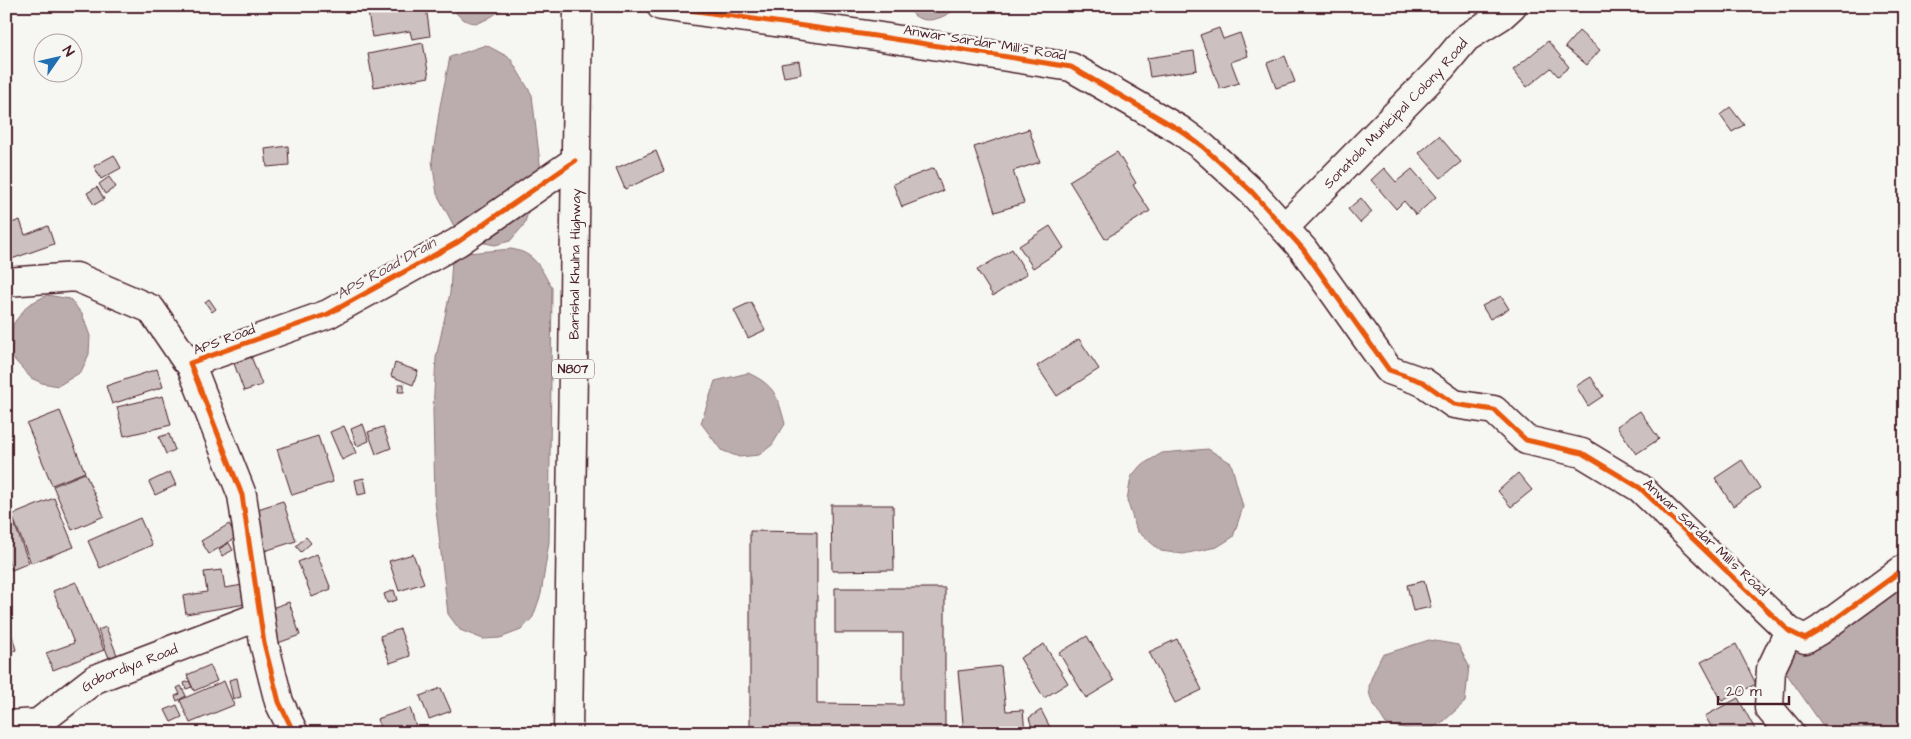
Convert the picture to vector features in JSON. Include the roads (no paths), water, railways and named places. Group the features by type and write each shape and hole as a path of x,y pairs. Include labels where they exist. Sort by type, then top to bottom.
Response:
{"main road":[{"name":"Barishal Khulna Highway","path":"568,733 578,6"},
{"name":"Anwar Sardar Mill's Road","path":"661,6 875,36 1071,67 1180,130 1203,147 1252,191 1303,249 1389,370 1423,382 1454,404 1494,410 1526,440 1582,453 1640,488 1790,632"},
{"name":"Sonatola Municipal Colony Road","path":"1284,228 1441,68 1466,38 1501,16 1512,6"},
{"name":"APS Road","path":"294,733 279,702 264,643 242,495 190,363 328,314 458,242 575,161"},
{"path":"6,282 76,277 151,309 185,359 190,363"},
{"path":"1790,733 1769,708 1771,669 1790,632 1805,639 1905,568"},
{"name":"Gobordiya Road","path":"6,726 38,723 94,680 260,616"}],"water label":[{"name":"APS Road Drain","path":"386,268"}]}
